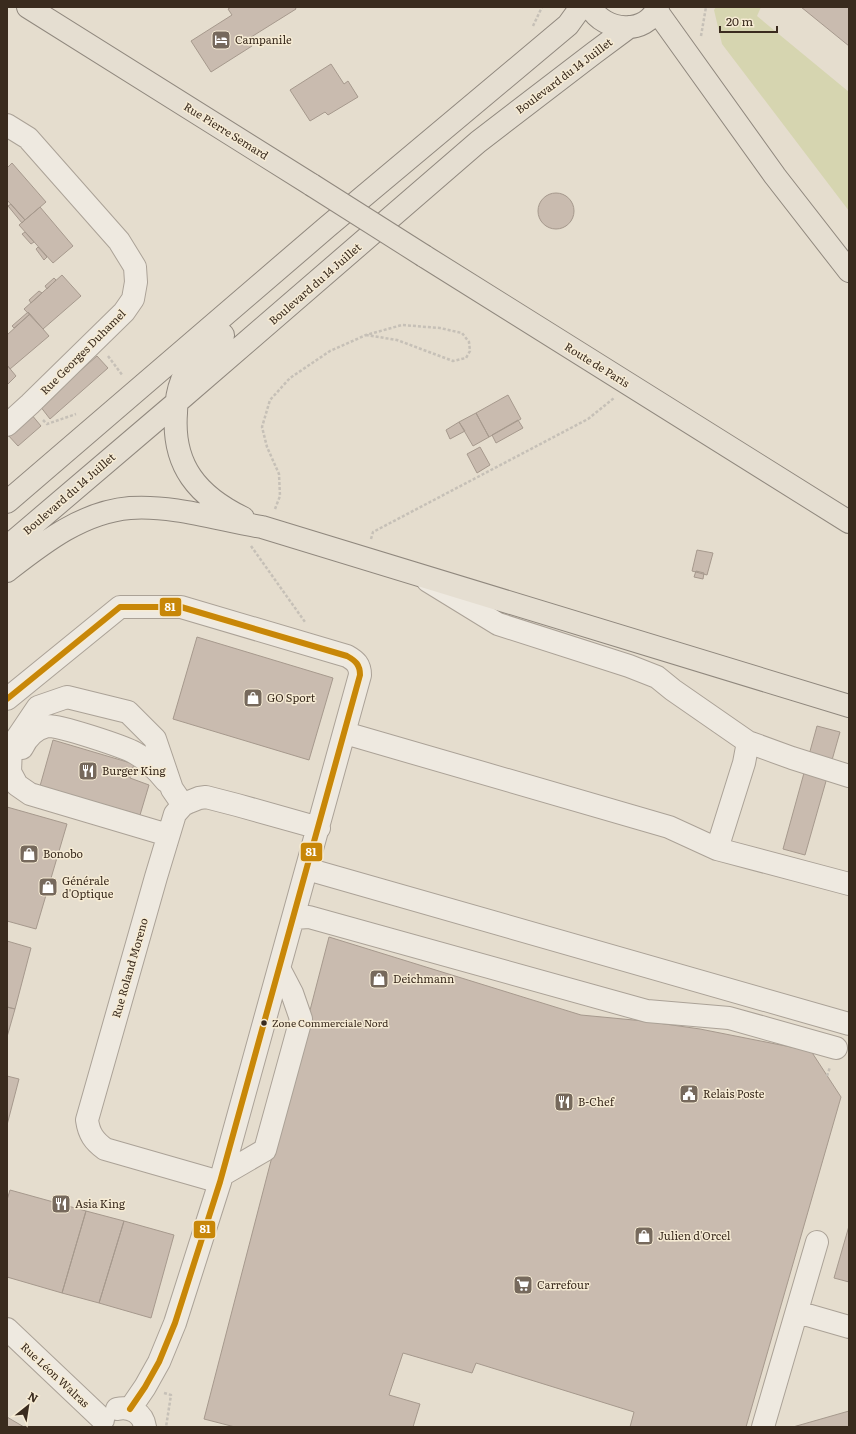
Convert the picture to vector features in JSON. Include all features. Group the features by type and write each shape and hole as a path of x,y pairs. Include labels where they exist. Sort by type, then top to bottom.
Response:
{"main road":[{"name":"Rue Pierre Semard","path":"28,7 424,256"},
{"path":"7,502 327,227 568,26 581,7"},
{"path":"590,7 598,17 607,23 618,27 629,27"},
{"path":"657,9 775,176 849,271"},
{"name":"Boulevard du 14 Juillet","path":"7,547 478,142 629,27 649,19 657,9"},
{"path":"262,528 213,501 195,484 181,459 174,429 176,403 181,382 189,369 208,348 304,265 327,227"},
{"name":"Route de Paris","path":"424,256 849,522"},
{"name":"Route de Paris","path":"769,473 849,535"},
{"path":"7,571 41,544 73,525 103,513 130,508 186,512 262,528 840,703"}],"street":[{"name":"Rue Georges Duhamel","path":"7,125 28,138 119,241 135,267 136,282 133,299 124,312 7,425"},
{"path":"418,575 498,624 629,666 657,677 673,690 748,742 849,776"},
{"path":"7,699 120,606 181,607 308,643 347,656 355,661 360,668 360,675 345,733 221,1179 175,1323 159,1362 145,1387 130,1409"},
{"path":"31,679 38,707"},
{"path":"168,834 30,794 17,785 10,772 11,747 38,707 67,697 128,712 155,739 178,797"},
{"path":"840,703 849,714"},
{"path":"108,816 93,806 36,791 22,782 18,767 19,753 26,740 36,730 48,726 64,729 115,744 134,752 150,763 178,797 206,797 237,804 319,828"},
{"path":"345,733 669,827 717,849 849,884"},
{"path":"717,849 744,763 748,742"},
{"name":"Rue Roland Moreno","path":"178,797 176,814 168,834 87,1120 89,1132 98,1144 106,1149 221,1179"},
{"path":"307,869 849,1024"},
{"path":"294,918 309,917 647,1011 729,1018 836,1048"},
{"path":"221,1179 265,1150 301,1019 292,993 280,970"},
{"path":"763,1427 817,1242"},
{"path":"797,1312 849,1327"},
{"name":"Rue Léon Walras","path":"7,1329 102,1424"},
{"path":"102,1424 108,1414 114,1410 122,1408 137,1412 142,1417 146,1427"}],"path":[{"path":"262,528 272,516 280,496 279,474 267,447 262,427 270,400 290,378 330,351 366,335 402,325 440,328 462,333 469,342 470,351 466,358 453,360 397,340 366,335"},
{"path":"112,363 124,377"},
{"path":"366,559 373,532 588,419 630,386"},
{"path":"247,543 252,546 310,629 308,643"}],"green space":[{"path":"716,7 761,7 757,16 849,92 849,211 722,44 714,10"}],"building":[{"name":"Campanile","path":"231,7 295,7 296,9 248,39 252,46 211,72 191,41 232,15 228,9"},
{"path":"801,7 849,7 849,46"},
{"path":"331,64 344,84 348,81 358,97 328,115 325,112 310,121 290,90"},
{"path":"12,163 46,202 25,220 7,200 7,168"},
{"path":"556,193 566,196 571,201 574,211 571,221 566,226 556,229 546,226 541,221 538,211 541,201 546,196"},
{"path":"11,204 25,220 22,223 8,206"},
{"path":"40,207 73,246 53,263 19,225"},
{"path":"25,232 34,242 31,244 22,234"},
{"path":"38,247 47,257 44,260 36,249"},
{"path":"62,275 81,296 43,329 24,309"},
{"path":"54,278 56,280 47,289 45,286"},
{"path":"39,291 42,293 31,303 29,300"},
{"path":"28,312 30,314 14,328 12,326"},
{"path":"30,314 49,336 10,369 7,365 7,335"},
{"path":"97,356 108,368 50,419 40,406"},
{"path":"7,365 16,376 7,385"},
{"path":"508,395 521,419 489,437 476,413"},
{"path":"476,413 489,437 473,446 459,422"},
{"path":"31,414 41,426 18,446 7,434"},
{"path":"518,420 523,428 496,443 492,435"},
{"path":"459,422 465,431 450,439 446,430"},
{"path":"480,447 490,465 477,473 467,454"},
{"path":"697,550 713,553 707,575 692,571"},
{"path":"696,571 704,573 703,579 694,577"},
{"name":"GO Sport","path":"197,637 333,678 309,760 173,719"},
{"path":"817,726 840,732 805,855 783,849"},
{"name":"Burger King","path":"53,740 134,764 130,778 149,785 140,815 40,786"},
{"path":"7,807 67,824 36,929 7,921"},
{"path":"329,937 581,1015 644,1021 700,1029 811,1051 841,1097 746,1427 630,1427 634,1412 476,1363 472,1373 403,1353 389,1395 420,1404 413,1427 235,1427 204,1419"},
{"path":"7,941 31,948 15,1009 7,1007"},
{"path":"7,1007 15,1009 7,1037"},
{"path":"7,1076 19,1079 7,1125"},
{"path":"10,1190 86,1211 62,1293 7,1277 7,1200"},
{"path":"86,1211 124,1221 99,1303 62,1293"},
{"path":"124,1221 174,1235 151,1318 99,1303"},
{"path":"849,1226 849,1282 834,1278"},
{"path":"849,1411 849,1427 793,1427"},
{"path":"7,1417 24,1427 7,1427"}],"transit line":[{"name":"81","path":"7,699 120,607 181,607 347,656 357,664 360,672 220,1182 175,1323 159,1362 145,1387 130,1409"}],"place":[{"name":"Campanile","path":"221,40"},
{"name":"GO Sport","path":"253,698"},
{"name":"Burger King","path":"88,771"},
{"name":"Bonobo","path":"29,854"},
{"name":"Générale d'Optique","path":"48,887"},
{"name":"Deichmann","path":"379,979"},
{"name":"Zone Commerciale Nord","path":"264,1023"},
{"name":"Relais Poste","path":"689,1094"},
{"name":"B-Chef","path":"564,1102"},
{"name":"Asia King","path":"61,1204"},
{"name":"Julien d'Orcel","path":"644,1236"},
{"name":"Carrefour","path":"523,1285"}]}
